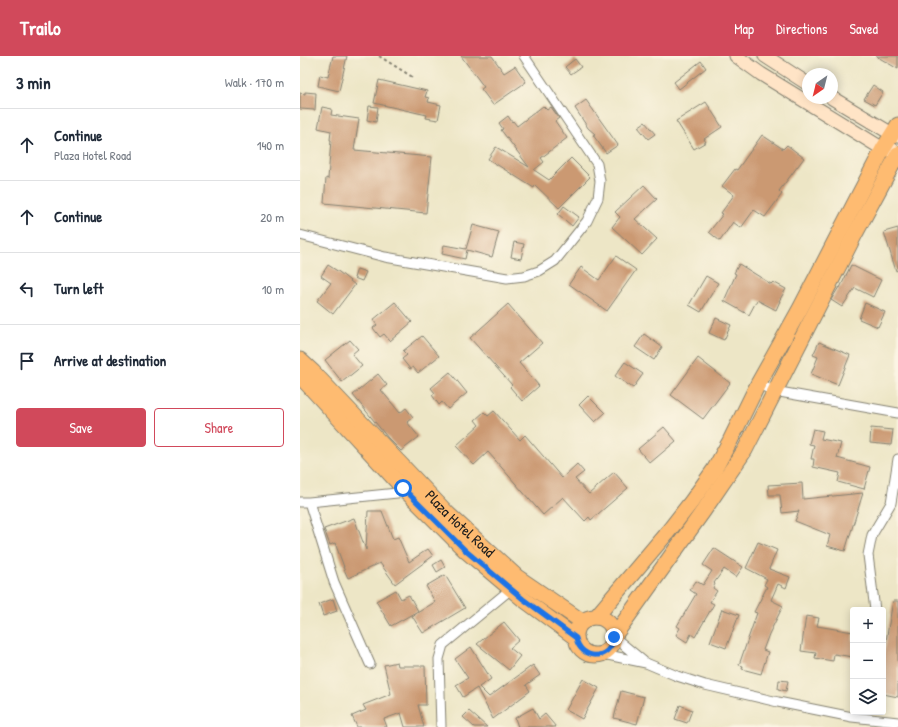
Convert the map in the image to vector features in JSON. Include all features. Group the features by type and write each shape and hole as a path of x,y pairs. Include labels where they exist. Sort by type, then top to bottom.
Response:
{"main road":[{"path":"736,56 761,74 891,150"},
{"path":"765,56 802,80"},
{"path":"838,101 896,132 891,150 842,227 714,470 671,528 589,620 578,629 576,638 579,647 586,653 594,655 603,654 609,649 612,645 614,636 745,450 854,234 898,154"},
{"name":"Plaza Hotel Road","path":"300,360 319,378 448,514 517,576 589,620"},
{"name":"Plaza Hotel Road","path":"300,376 407,492 466,551 523,599 576,638"},
{"path":"589,620 602,619 608,623 614,636"}],"street":[{"path":"300,235 385,257 507,278 524,276 539,271 555,262 587,221 598,198 600,181 597,164 524,56"},
{"path":"758,384 774,391 898,413"},
{"path":"875,607 868,556 872,535 891,503 898,459"},
{"path":"370,664 334,582 305,502 407,492"},
{"path":"441,727 439,659 444,645 511,589"},
{"path":"614,636 646,663"},
{"path":"603,654 646,663 677,676 706,685 778,702 850,714"},
{"path":"859,715 898,722"}],"path":[{"path":"379,56 414,78"}],"building":[{"path":"333,56 347,56 339,91 318,86 320,75 328,77"},
{"path":"461,56 492,56 504,73 515,66 526,82 493,105 481,89 484,87"},
{"path":"876,56 898,56 898,69"},
{"path":"575,59 581,67 571,74 565,67"},
{"path":"701,61 706,68 679,89 674,82"},
{"path":"379,80 427,91 425,97 429,98 428,102 441,105 438,120 426,118 427,115 374,103"},
{"path":"873,85 883,92 875,105 864,99"},
{"path":"305,92 316,93 315,110 300,109 300,93 305,94"},
{"path":"586,100 618,145 606,153 593,135 595,134 588,128 575,108"},
{"path":"706,102 722,127 704,139 706,142 694,149 676,121"},
{"path":"369,106 378,107 376,122 367,120"},
{"path":"543,106 547,110 551,107 559,118 555,121 567,138 541,158 544,162 534,170 549,180 571,158 590,177 559,208 535,185 534,188 488,159 496,147 529,167 501,130 503,129 499,123 508,116 517,126"},
{"path":"322,107 332,109 331,115 359,119 354,150 432,157 426,213 324,203 326,178 328,179 331,131 318,128"},
{"path":"645,122 655,134 648,139 638,127"},
{"path":"762,135 783,149 787,145 804,158 779,191 782,194 765,217 754,210 741,228 733,222 720,241 709,232 723,214 721,213 734,195 722,186 735,169 737,170"},
{"path":"644,185 657,199 635,219 657,239 642,255 612,227 620,217 615,212"},
{"path":"564,206 579,217 572,226 558,214"},
{"path":"473,225 499,232 492,257 467,250 465,259 442,254 444,245 466,249"},
{"path":"898,228 898,270 896,271 884,232"},
{"path":"514,242 524,244 521,259 511,257"},
{"path":"616,256 636,270 607,311 569,284 581,267 599,280"},
{"path":"739,264 771,284 773,282 786,289 776,310 757,300 749,315 724,301 736,274 734,273"},
{"path":"328,265 355,285 333,314 317,301 331,283 321,276"},
{"path":"851,265 881,280 873,297 855,288 842,307 831,300 839,287 840,288"},
{"path":"357,269 366,272 362,281 354,278"},
{"path":"706,276 718,283 701,312 689,305"},
{"path":"395,302 412,322 390,341 384,334 380,337 373,328 377,325 373,320"},
{"path":"865,303 885,312 878,327 859,319"},
{"path":"508,304 542,343 519,363 539,386 522,401 510,387 512,385 470,338"},
{"path":"716,318 731,325 724,340 709,333"},
{"path":"644,334 662,347 654,360 635,347"},
{"path":"422,336 439,356 418,373 413,367 410,369 402,359 407,355 403,351"},
{"path":"350,340 358,349 352,354 362,366 342,382 325,360"},
{"path":"819,342 850,355 838,385 811,374 818,357 813,355"},
{"path":"698,358 730,383 703,419 671,395"},
{"path":"625,362 643,374 633,388 615,376"},
{"path":"450,372 467,393 448,409 442,402 439,405 432,395 435,393 431,388"},
{"path":"378,374 387,385 381,390 400,413 406,408 413,417 407,422 419,437 401,451 388,438 353,395"},
{"path":"588,396 605,413 595,422 579,405"},
{"path":"494,411 520,440 525,435 562,478 577,464 584,472 575,479 589,494 614,472 628,488 591,520 589,517 585,521 563,497 543,515 488,452 474,465 456,446 479,425 475,420 484,412 488,416"},
{"path":"664,427 676,441 650,463 638,449"},
{"path":"871,428 893,430 891,445 870,443"},
{"path":"813,429 823,431 821,439 841,443 837,458 870,467 864,489 838,482 840,473 813,467 814,459 811,459 814,445 809,444"},
{"path":"802,483 803,499 863,493 845,551 827,546 830,535 795,521 799,511 782,513 780,495 769,495 768,485"},
{"path":"368,511 382,511 393,539 398,537 409,562 428,549 433,556 395,584 380,563 348,578 335,543 330,545 324,529 354,518 366,550"},
{"path":"758,542 777,550 769,569 790,577 786,588 778,584 771,600 783,606 763,650 768,652 761,674 742,669 743,666 739,665 757,613 754,612 767,587 764,585 767,579 746,568"},
{"path":"714,548 743,567 736,577 724,569 714,583 713,588 717,591 710,602 714,604 695,637 691,634 687,642 676,635 680,628 677,626 696,594 690,590 696,581 703,585 712,571 703,565"},
{"path":"441,560 445,567 437,572 433,565"},
{"path":"445,575 465,608 423,633 412,616 435,602 426,586"},
{"path":"396,590 401,599 409,595 418,611 391,626 376,601"},
{"path":"333,599 337,611 323,616 319,604"},
{"path":"893,601 898,601 898,697 886,695 886,641"},
{"path":"722,609 739,615 726,648 710,642"},
{"path":"806,616 819,618 817,626 850,632 850,657 834,654 833,661 815,658 816,653 801,651"},
{"path":"504,622 519,640 510,648 520,656 509,670 477,644"},
{"path":"471,647 491,679 479,687 489,697 533,665 540,675 526,685 530,691 493,719 477,688 463,697 456,685 468,678 455,659"},
{"path":"397,662 398,666 425,666 426,705 418,705 424,727 405,727 401,713 384,719 387,727 357,727 352,716 366,710 363,705 391,694 384,665"},
{"path":"583,679 599,688 582,719 566,710"},
{"path":"779,680 788,681 786,691 778,689"},
{"path":"621,691 644,697 637,724 614,718"},
{"path":"680,705 692,710 687,723 675,719"},
{"path":"533,708 539,719 545,714 556,727 518,727 515,718"},
{"path":"469,711 487,727 474,727 463,717"}],"route":[{"path":"403,488 466,551 523,599 576,638 579,647 586,653 590,655 603,654 612,645 614,637"}]}
